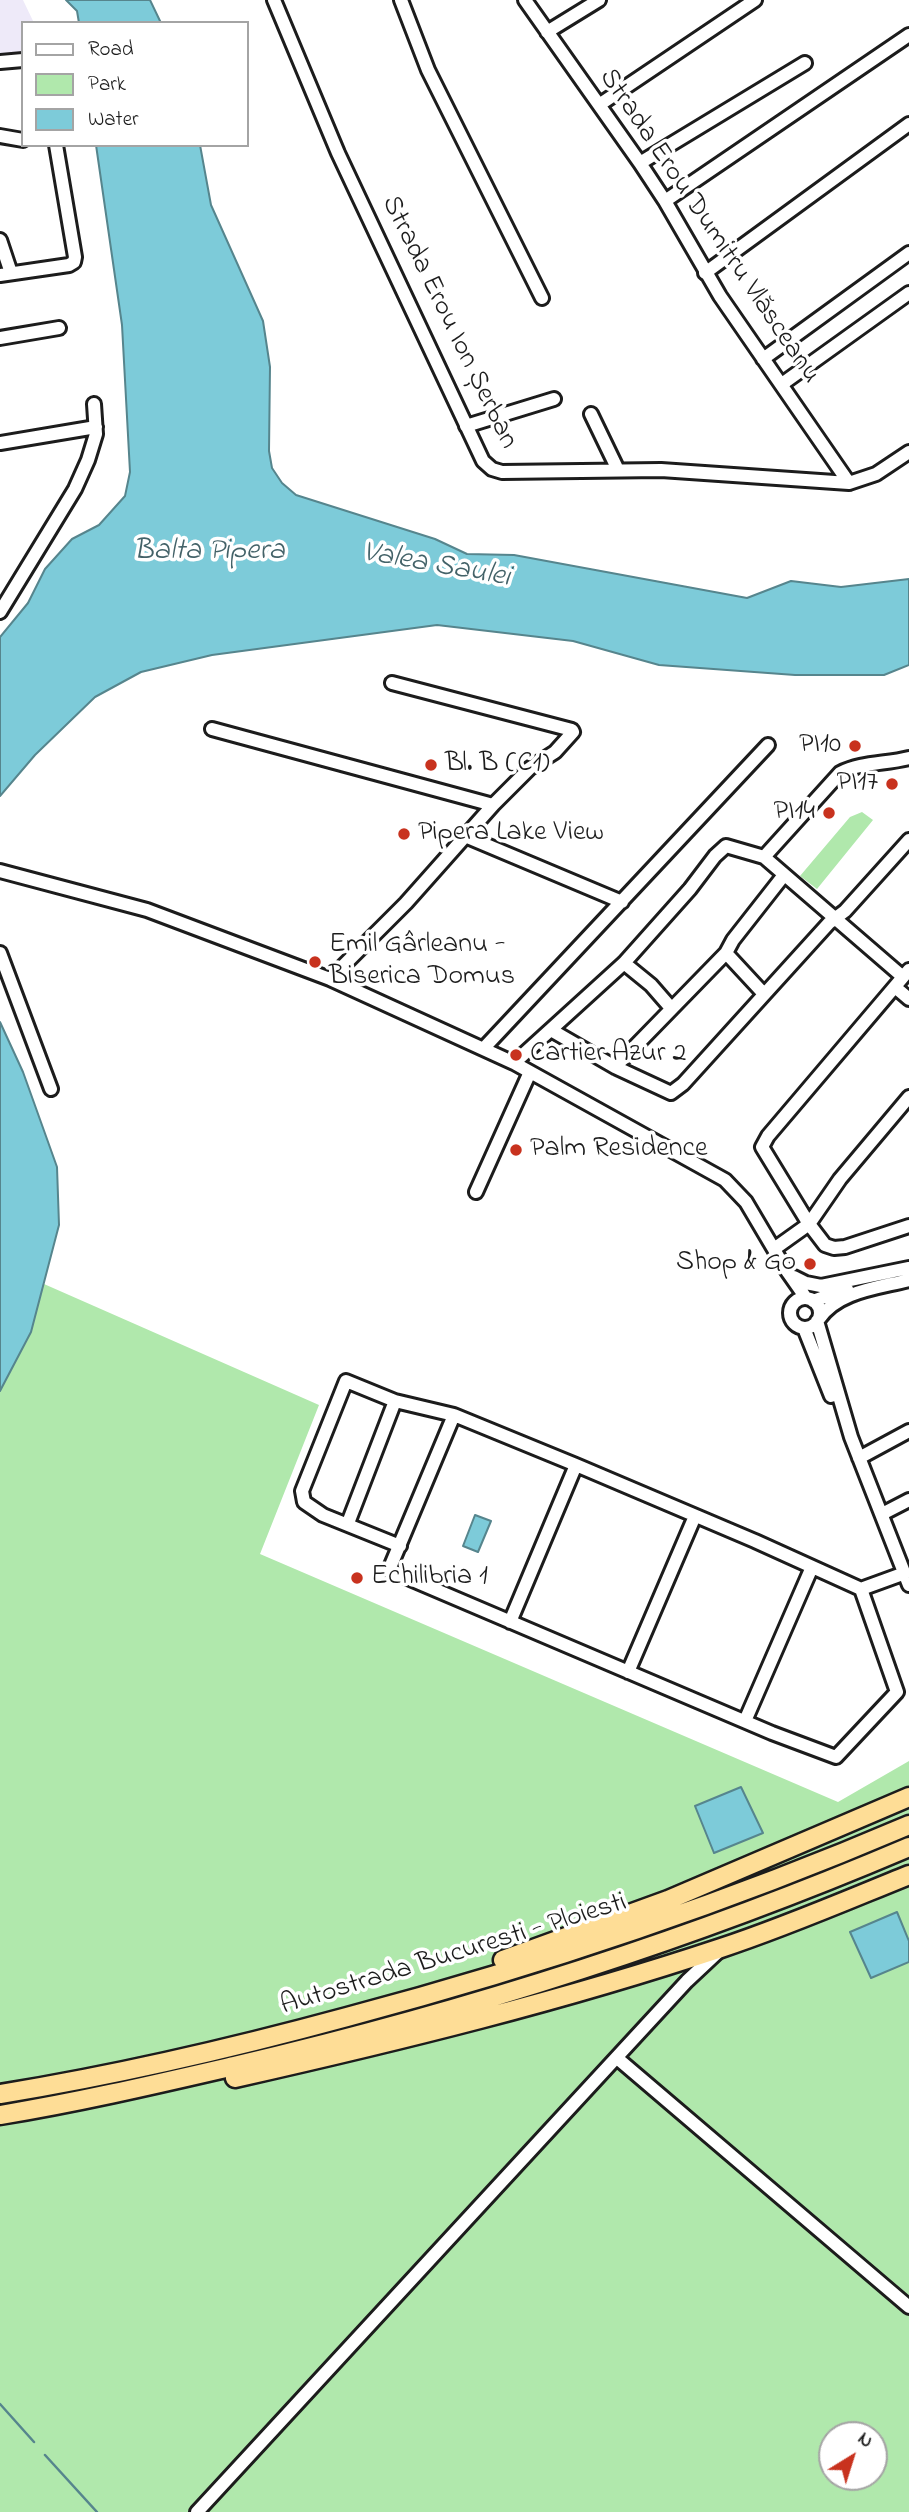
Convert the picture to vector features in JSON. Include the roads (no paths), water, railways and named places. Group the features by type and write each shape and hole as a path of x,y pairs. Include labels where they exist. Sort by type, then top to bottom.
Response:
{"highway":[{"path":"310,2027 668,1900 909,1797"},
{"name":"Autostrada Bucuresti - Ploiesti","path":"0,2094 154,2064 310,2027 461,1985 638,1929 743,1892 909,1825"},
{"name":"Autostrada Bucuresti - Ploiesti","path":"0,2115 128,2090 324,2045 474,2002 655,1945 774,1902 909,1847"},
{"path":"128,2090 225,2080 519,2008 635,1976 724,1947 909,1875"}],"street":[{"name":"Strada Erou Ion Șerban","path":"274,0 338,153 483,461 492,469 502,472 661,470 849,483 876,474 909,452"},
{"path":"401,0 428,69 542,298"},
{"name":"Strada Erou Dumitru Vlăsceanu","path":"525,0 640,163 705,272 849,483"},
{"path":"547,32 599,0"},
{"path":"598,105 755,0"},
{"path":"665,201 909,35"},
{"path":"0,62 21,60"},
{"path":"640,163 804,62"},
{"path":"705,272 909,124"},
{"path":"0,136 21,140"},
{"path":"0,240 6,274 74,262 56,147"},
{"path":"763,359 909,253"},
{"path":"782,384 909,293"},
{"path":"0,338 59,328"},
{"path":"467,425 554,399"},
{"path":"0,612 75,489 96,434 94,404"},
{"path":"591,414 618,471"},
{"path":"0,443 96,427"},
{"path":"330,979 406,903 493,805 530,768 555,752 573,731 392,683"},
{"path":"212,729 493,805"},
{"path":"484,1048 768,745"},
{"path":"764,857 840,773 852,766 888,764 909,758"},
{"path":"465,836 622,902"},
{"path":"551,1030 615,1067 671,1093 683,1084 829,923 836,919 909,841"},
{"path":"514,1063 624,963 726,846 764,857 902,978 909,999"},
{"path":"0,871 147,910 330,979 514,1063 725,1180 746,1202 788,1271 806,1283 821,1286 909,1268"},
{"path":"615,1067 726,953 733,940 784,875"},
{"path":"0,953 51,1089"},
{"path":"726,953 764,994"},
{"path":"624,963 671,1008"},
{"path":"902,978 768,1136 762,1147 809,1224 825,1245 834,1248 906,1225"},
{"path":"476,1192 530,1072"},
{"path":"774,1250 809,1224 840,1179 909,1097"},
{"path":"400,1546 323,1515 304,1502 302,1491 346,1381 396,1401 454,1415 865,1588 907,1579 851,1437 818,1320 819,1309 805,1300 786,1278 788,1271"},
{"path":"909,1274 805,1300 790,1308 790,1318 795,1325 809,1328 831,1305 842,1298 909,1280"},
{"path":"804,1328 851,1437"},
{"path":"348,1524 396,1401"},
{"path":"454,1415 389,1570 836,1757 897,1692 865,1588"},
{"path":"859,1458 909,1431"},
{"path":"510,1622 576,1465"},
{"path":"882,1514 909,1500"},
{"path":"628,1672 695,1516"},
{"path":"745,1721 812,1567"},
{"path":"197,2512 687,1981 724,1947"},
{"path":"617,2058 909,2307"}],"water":[{"path":"66,0 150,0 160,21 79,21 77,11"},
{"name":"Balta Pipera","path":"96,147 200,147 211,205 263,321 270,367 269,451 272,468 282,483 296,495 435,539 467,554 514,555 747,598 791,581 841,587 909,579 909,665 884,675 795,675 659,665 573,641 437,625 212,655 141,672 95,697 35,755 0,796 0,637 28,603 45,569 72,539 99,525 125,496 130,472 122,325"},
{"path":"0,1022 23,1072 57,1167 59,1225 31,1332 0,1391"},
{"path":"475,1515 491,1521 478,1552 463,1546"},
{"path":"741,1787 763,1833 714,1853 695,1806"},
{"path":"897,1912 909,1941 909,1962 871,1978 850,1932"}],"waterway":[{"path":"0,2404 34,2442"},
{"path":"45,2455 97,2512"}],"place":[{"name":"PI10","path":"855,746"},
{"name":"Bl. B (C1)","path":"431,765"},
{"name":"PI17","path":"892,784"},
{"name":"PI14","path":"829,813"},
{"name":"Pipera Lake View","path":"404,834"},
{"name":"Emil Gârleanu - Biserica Domus","path":"315,962"},
{"name":"Cartier Azur 2","path":"516,1055"},
{"name":"Palm Residence","path":"516,1150"},
{"name":"Shop & Go","path":"810,1264"},
{"name":"Echilibria 1","path":"357,1578"}],"water label":[{"name":"Valea Saulei","path":"436,567"}]}
